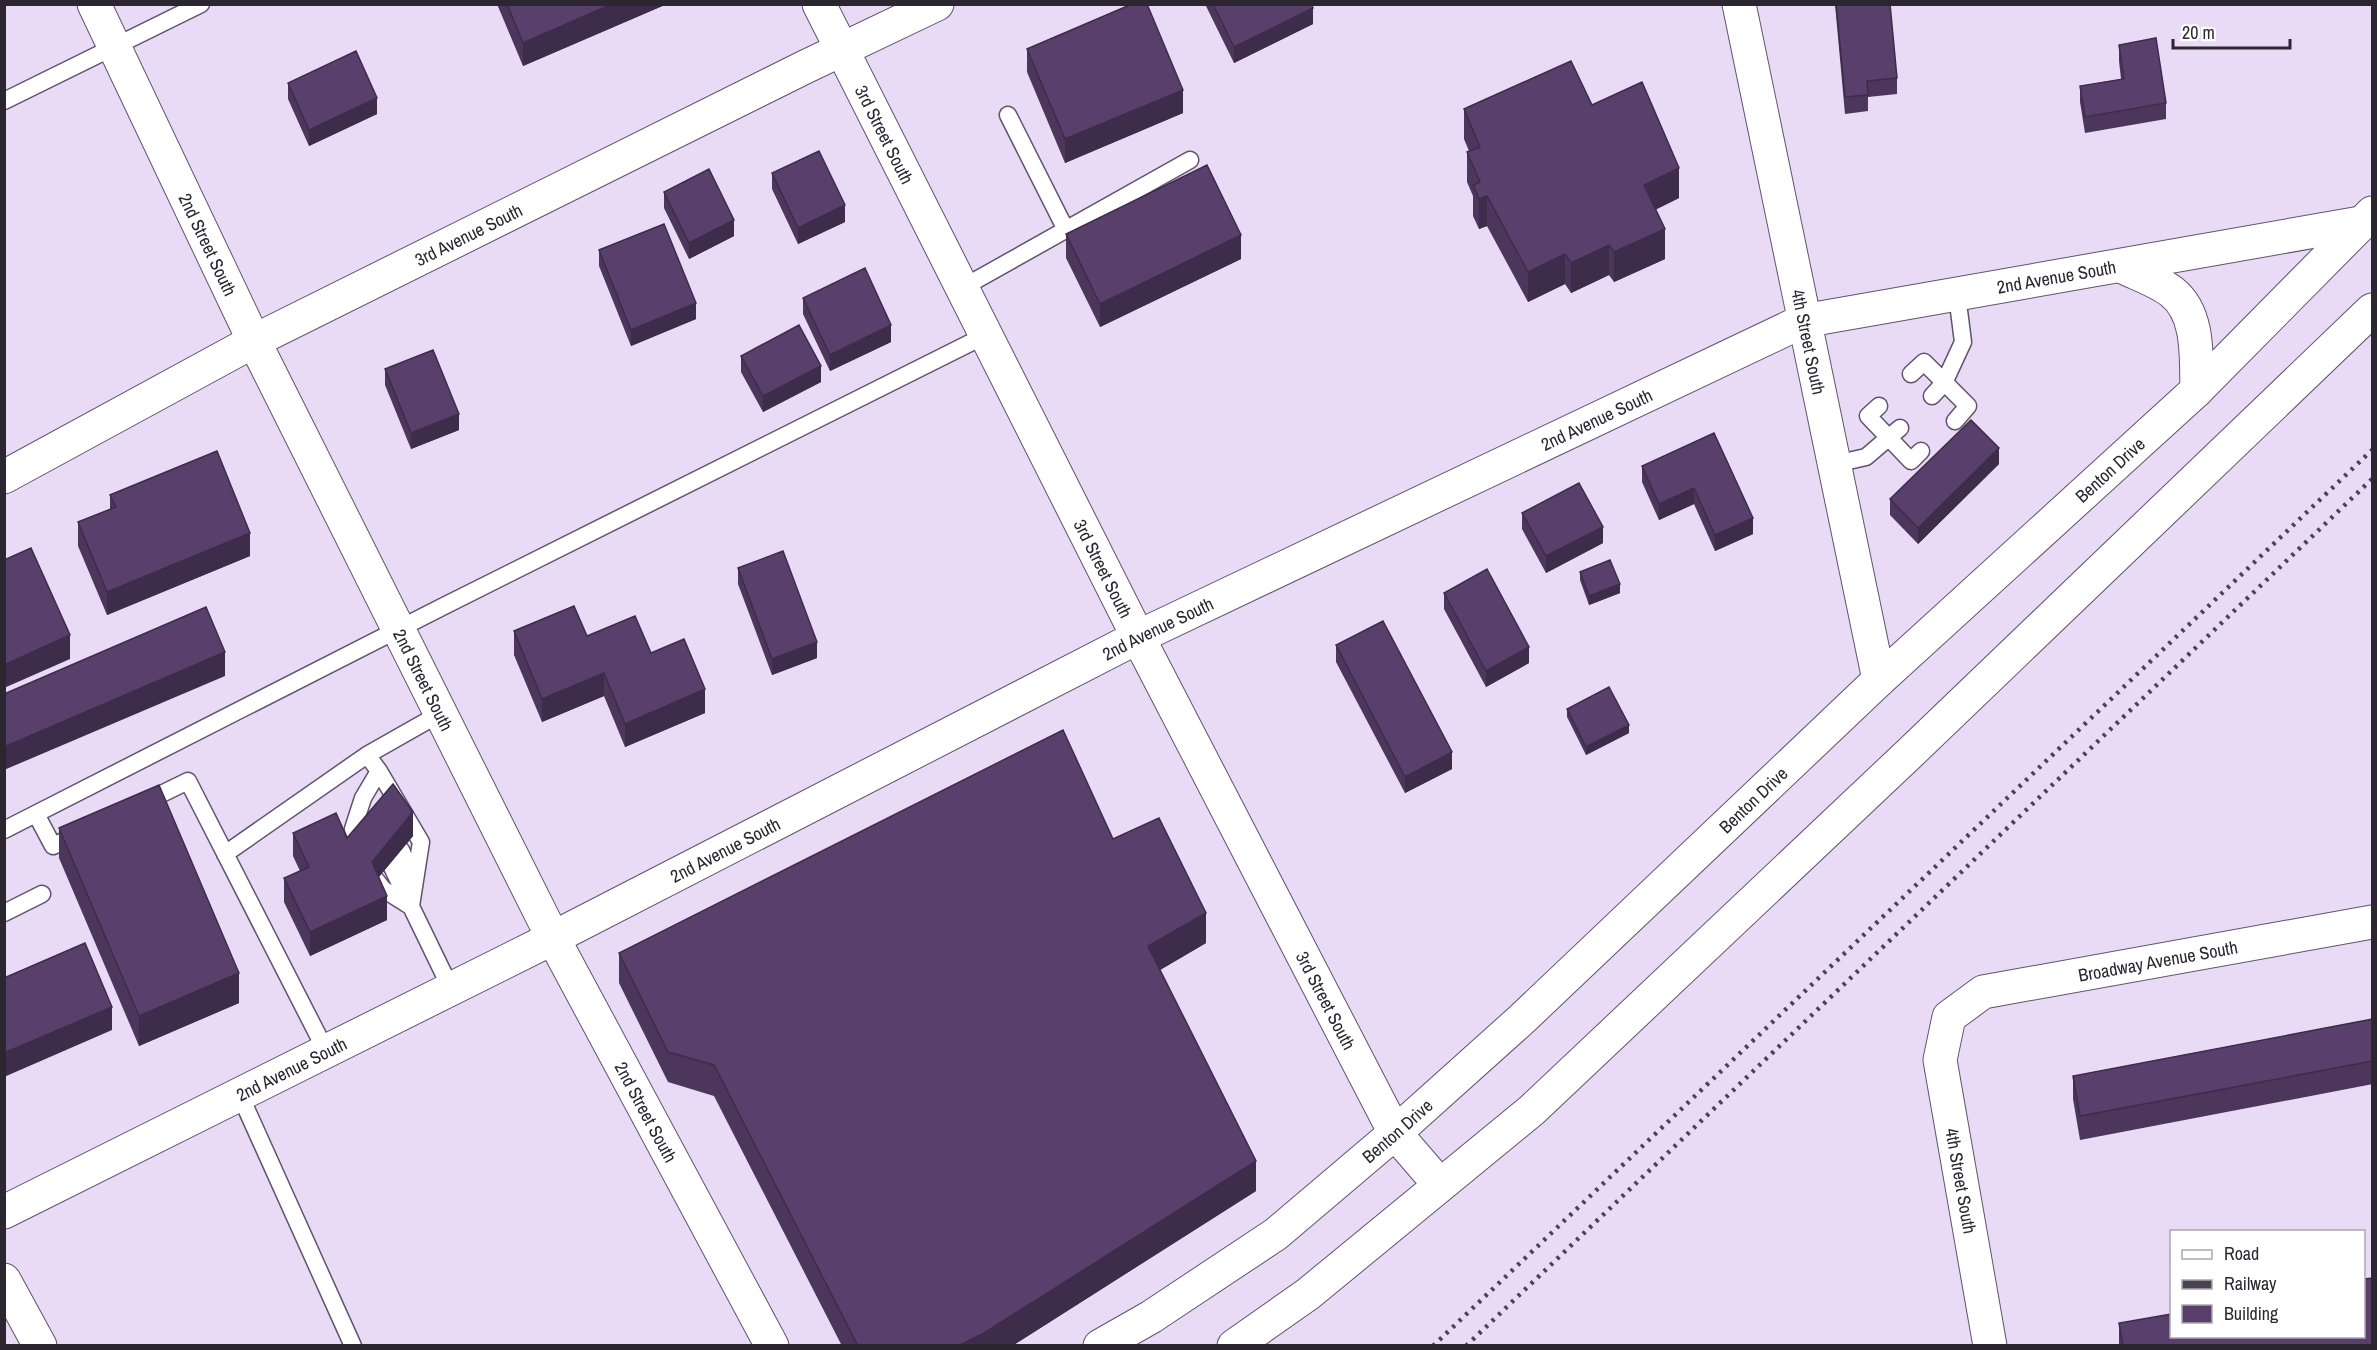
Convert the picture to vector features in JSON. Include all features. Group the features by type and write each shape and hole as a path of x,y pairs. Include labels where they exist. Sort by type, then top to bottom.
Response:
{"street":[{"name":"2nd Street South","path":"94,4 254,341 553,938 772,1346"},
{"name":"3rd Street South","path":"819,4 1138,637 1395,1133 1439,1184"},
{"name":"3rd Avenue South","path":"4,477 254,341 937,4"},
{"name":"4th Street South","path":"1739,4 1879,680"},
{"name":"2nd Avenue South","path":"4,1212 553,938 1138,637 1803,321 2121,266 2369,219"},
{"name":"Benton Drive","path":"1100,1346 1151,1317 1276,1234 1395,1133 1522,1019 1879,680 2197,390 2369,219"},
{"path":"2121,266 2172,292 2187,310 2195,336 2197,390"},
{"path":"1234,1346 1308,1294 1439,1184 1532,1110 2373,309"},
{"name":"Broadway Avenue South","path":"1949,1017 1983,992 2373,922"},
{"name":"4th Street South","path":"1949,1017 1940,1060 1990,1346"},
{"path":"4,1280 40,1346"}],"lane":[{"path":"4,101 201,4"},
{"path":"1008,115 1066,230"},
{"path":"962,288 1190,160"},
{"path":"1932,396 1944,383 1963,342 1957,295"},
{"path":"4,830 986,335"},
{"path":"1911,374 1924,362 1968,406 1955,421"},
{"path":"1879,406 1868,416 1895,433 1911,461 1921,451"},
{"path":"1835,464 1866,457 1895,433"},
{"path":"225,854 367,755 441,713"},
{"path":"367,755 422,842 411,906"},
{"path":"360,846 354,829 363,798 379,771"},
{"path":"126,811 188,781 326,1051"},
{"path":"363,798 381,807"},
{"path":"363,798 371,823"},
{"path":"36,814 53,846 95,826"},
{"path":"401,850 408,866 411,906"},
{"path":"390,863 451,989"},
{"path":"376,880 383,889 411,906"},
{"path":"4,913 42,894"},
{"path":"240,1095 353,1346"}],"building":[{"path":"507,4 612,4 523,43"},
{"path":"1132,4 1147,4 1183,90 1065,139 1027,49"},
{"path":"1213,4 1311,4 1313,8 1234,47"},
{"path":"1836,4 1890,4 1897,78 1867,81 1868,95 1845,97"},
{"path":"2156,38 2166,103 2085,117 2080,86 2124,79 2119,45"},
{"path":"356,51 377,98 309,130 288,83"},
{"path":"1571,61 1592,105 1642,82 1679,168 1644,185 1665,229 1614,252 1609,245 1571,263 1565,254 1528,272 1487,196 1479,199 1473,185 1480,182 1467,152 1480,147 1464,109"},
{"path":"819,151 845,205 798,228 772,173"},
{"path":"1207,165 1241,235 1100,304 1066,234"},
{"path":"709,169 734,220 689,243 664,192"},
{"path":"664,224 696,303 631,330 599,250"},
{"path":"865,268 891,325 830,355 803,298"},
{"path":"799,325 821,366 763,396 741,356"},
{"path":"433,350 459,414 411,433 385,369"},
{"path":"1971,420 1999,448 1918,528 1890,499"},
{"path":"1714,433 1753,518 1715,535 1694,488 1659,504 1642,466"},
{"path":"217,451 250,533 107,592 78,522 116,507 110,495"},
{"path":"1579,483 1603,527 1546,556 1522,513"},
{"path":"31,548 70,635 4,665 4,560"},
{"path":"783,551 817,642 772,659 738,568"},
{"path":"1610,560 1620,584 1589,596 1580,572"},
{"path":"1487,569 1529,647 1486,671 1444,593"},
{"path":"574,606 587,636 635,616 651,653 684,639 705,689 625,724 604,673 542,699 514,631"},
{"path":"206,607 225,652 4,747 4,694"},
{"path":"1383,621 1452,752 1405,777 1336,645"},
{"path":"1609,687 1629,725 1586,747 1567,709"},
{"path":"1063,730 1113,839 1159,818 1206,913 1148,946 1256,1161 984,1333 958,1346 858,1346 714,1065 668,1052 619,953"},
{"path":"393,784 413,812 372,862 387,896 310,932 284,878 309,867 293,833 336,813 347,838"},
{"path":"159,785 239,973 139,1016 59,828"},
{"path":"85,943 112,1007 4,1053 4,978"},
{"path":"2373,1019 2373,1061 2080,1116 2073,1076"},
{"path":"2373,1278 2373,1346 2123,1346 2119,1323 2170,1314 2170,1338 2365,1338 2365,1279"}],"railway":[{"path":"1433,1346 2372,450"},
{"path":"1466,1346 2372,479"}]}
